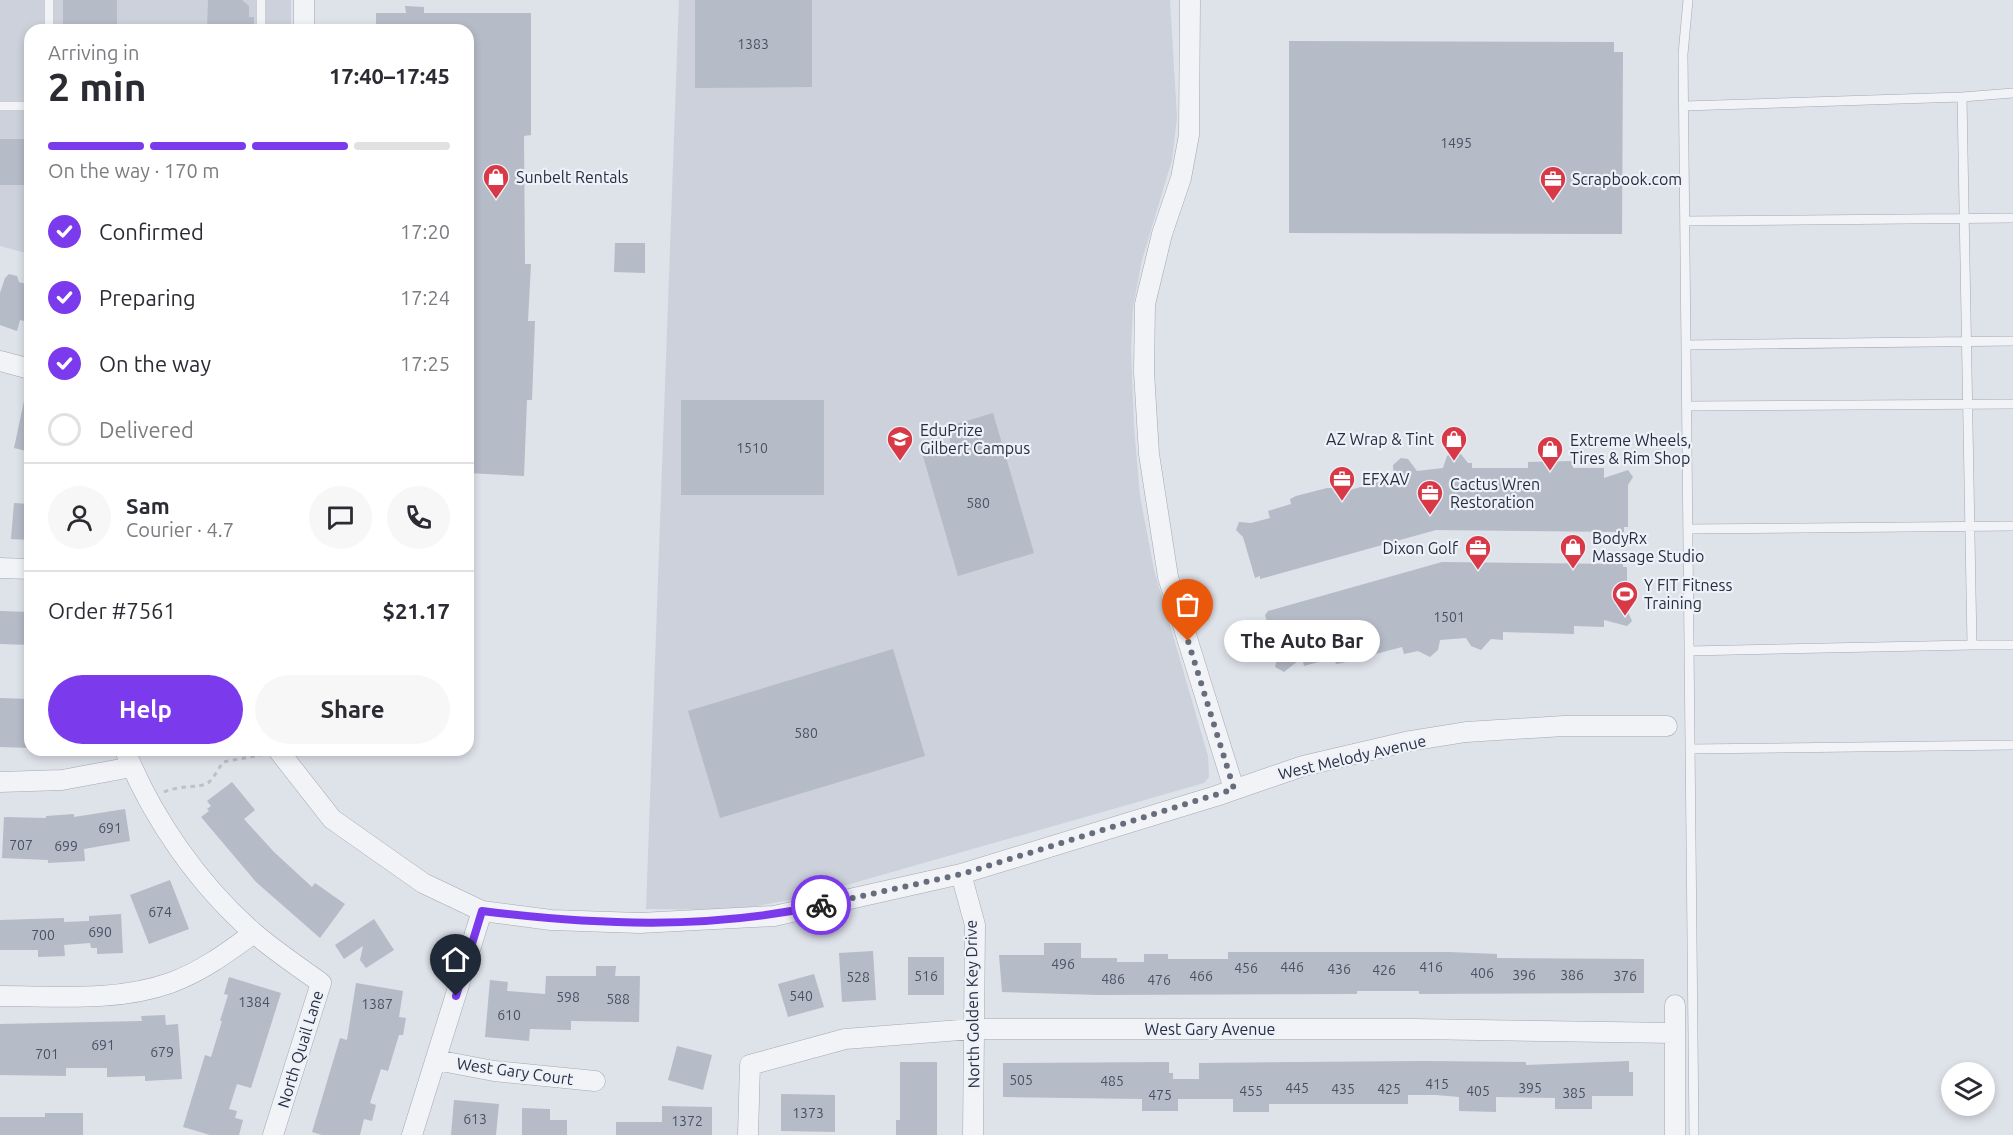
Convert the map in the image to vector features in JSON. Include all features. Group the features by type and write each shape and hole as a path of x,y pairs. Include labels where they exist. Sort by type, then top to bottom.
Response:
{"street":[{"path":"304,0 304,24"},
{"path":"1190,0 1189,135 1182,178 1162,234 1145,304 1149,454 1168,577 1234,789"},
{"path":"0,361 24,367"},
{"path":"0,568 24,569"},
{"name":"West Melody Avenue","path":"283,756 332,819 423,883 482,911 551,920 640,923 774,916 962,874 1303,766 1410,741 1466,732 1564,726 1666,726"},
{"path":"0,782 63,780 129,758"},
{"name":"North Quail Lane","path":"129,758 150,799 196,874 254,933 321,983 273,1135"},
{"name":"North Golden Key Drive","path":"962,874 975,926 973,1135"},
{"path":"412,1135 482,911"},
{"path":"0,996 106,996 170,983 214,961 254,933"},
{"path":"1675,1005 1675,1135"},
{"name":"West Gary Avenue","path":"748,1135 750,1065 845,1039 973,1029 1414,1029 1674,1033"},
{"name":"West Gary Court","path":"436,1060 494,1071 595,1082"}],"lane":[{"path":"49,0 49,24"},
{"path":"261,0 261,24"},
{"path":"1688,0 1683,54 1694,1135"},
{"path":"1684,106 1962,97 2013,93"},
{"path":"1962,97 1972,645"},
{"path":"0,106 24,106"},
{"path":"1685,221 2013,218"},
{"path":"1686,345 2013,341"},
{"path":"1687,406 2013,404"},
{"path":"1688,529 2013,526"},
{"path":"1689,651 2013,645"},
{"path":"1690,749 2013,745"}],"path":[{"path":"150,799 180,785 198,787 209,782 223,762 254,756"}],"shaded area":[{"path":"0,0 291,0 291,24 24,24 24,252 0,246"},
{"name":"EduPrize Gilbert Campus","path":"679,0 1170,0 1177,118 1172,160 1142,260 1133,307 1131,349 1134,427 1140,496 1154,570 1208,756 1209,777 1204,783 801,898 734,910 646,909"}],"building":[{"path":"63,0 117,0 117,24 63,24"},
{"path":"208,0 242,0 249,6 249,17 254,17 254,24 207,24"},
{"path":"695,0 812,0 812,87 695,88"},
{"name":"Sunbelt Rentals","path":"405,6 424,7 424,13 531,13 531,135 524,136 525,264 531,264 528,321 535,321 532,400 527,400 524,476 474,473 474,24 376,24 376,13 406,13"},
{"path":"1289,41 1614,42 1614,52 1623,52 1622,234 1289,233"},
{"path":"0,139 24,139 24,185 0,185"},
{"path":"615,243 645,243 645,273 614,272"},
{"path":"9,274 17,276 19,282 24,283 24,321 20,320 17,331 0,325 0,293 5,278"},
{"path":"681,400 824,400 824,495 681,495"},
{"path":"24,401 24,450 14,448"},
{"path":"993,413 1034,553 958,576 922,453 951,444 946,427"},
{"path":"1453,452 1460,453 1468,463 1472,463 1472,468 1528,468 1528,462 1573,461 1573,468 1604,468 1604,478 1628,470 1633,477 1628,485 1628,527 1624,527 1624,532 1436,530 1260,579 1260,576 1255,578 1243,537 1236,530 1239,522 1251,523 1270,518 1268,511 1291,504 1290,499 1296,496 1327,488 1333,488 1335,494 1394,478 1393,465 1401,458 1408,459 1417,471 1443,468 1447,456"},
{"path":"14,503 24,504 24,540 11,539"},
{"path":"1442,562 1623,564 1623,567 1627,567 1627,610 1632,621 1627,626 1604,620 1604,627 1574,626 1574,634 1503,632 1503,640 1491,639 1481,650 1471,646 1466,638 1440,640 1438,650 1430,657 1418,651 1404,654 1402,647 1336,664 1334,658 1304,666 1302,658 1284,672 1275,667 1277,658 1265,615 1268,611"},
{"path":"0,611 24,612 24,645 0,644"},
{"path":"893,649 925,756 720,818 688,711"},
{"path":"0,698 24,699 24,748 0,747"},
{"path":"232,782 255,810 244,819 274,852 312,887 315,883 345,904 320,938 256,882 201,817 209,811 207,809 211,806 207,801"},
{"path":"125,809 130,841 84,849 85,861 48,863 48,860 2,858 4,817 46,818 46,816 74,814 74,817"},
{"path":"170,880 189,929 149,944 130,895"},
{"path":"121,914 123,953 97,954 97,948 91,948 90,943 64,945 65,956 38,957 38,950 0,950 0,920 64,918 64,922 89,921 89,916"},
{"path":"374,919 394,950 366,968 360,960 363,946 344,959 335,945"},
{"path":"1044,943 1081,943 1081,958 1117,958 1117,962 1144,962 1144,954 1168,954 1168,959 1228,959 1228,952 1449,952 1497,954 1497,958 1644,959 1644,993 1419,994 1419,991 1357,991 1357,994 1099,995 1002,992 999,955 1044,955"},
{"path":"873,951 876,1000 842,1002 839,953"},
{"path":"908,957 944,957 944,995 908,995"},
{"path":"596,966 616,966 615,976 640,976 639,1022 571,1021 571,1030 530,1029 529,1041 485,1037 490,980 508,982 507,991 545,994 546,976 596,976"},
{"path":"814,974 824,1007 788,1017 778,984"},
{"path":"229,977 281,993 251,1088 237,1084 229,1109 237,1111 235,1118 243,1120 239,1135 210,1135 183,1127 205,1055 211,1057 228,995 224,994"},
{"path":"356,983 403,991 399,1017 406,1018 403,1035 399,1035 388,1071 381,1069 370,1103 376,1105 372,1121 364,1119 360,1135 322,1135 312,1132 340,1038 347,1040"},
{"path":"165,1015 166,1025 178,1024 182,1079 145,1081 145,1076 107,1077 107,1068 66,1068 66,1076 0,1075 0,1024 142,1021 141,1016"},
{"path":"677,1046 712,1055 703,1090 668,1080"},
{"path":"1629,1061 1629,1072 1633,1072 1633,1096 1592,1096 1592,1109 1555,1109 1555,1098 1496,1097 1496,1112 1459,1111 1459,1097 1436,1095 1408,1095 1408,1104 1269,1104 1269,1112 1233,1112 1233,1099 1178,1099 1178,1111 1142,1111 1142,1099 1003,1097 1003,1063 1169,1062 1169,1073 1173,1073 1173,1079 1199,1079 1199,1063 1526,1062 1526,1065"},
{"path":"900,1062 937,1062 937,1135 896,1135 896,1120 900,1120"},
{"path":"781,1094 835,1095 835,1132 781,1131"},
{"path":"454,1100 499,1104 496,1135 451,1135"},
{"path":"662,1106 712,1107 712,1135 616,1135 616,1122 662,1122"},
{"path":"522,1108 550,1109 550,1120 567,1120 567,1135 522,1135"},
{"path":"45,1113 83,1113 83,1135 0,1135 0,1117 45,1117"}],"way so far":[{"path":"821,905 962,874 1234,789 1188,641"}],"place":[{"name":"Sunbelt Rentals","path":"496,200"},
{"name":"Scrapbook.com","path":"1553,202"},
{"name":"EduPrize Gilbert Campus","path":"900,462"},
{"name":"AZ Wrap & Tint","path":"1454,462"},
{"name":"Extreme Wheels, Tires & Rim Shop","path":"1550,472"},
{"name":"EFXAV","path":"1342,502"},
{"name":"Cactus Wren Restoration","path":"1430,516"},
{"name":"BodyRx Massage Studio","path":"1573,570"},
{"name":"Dixon Golf","path":"1478,571"},
{"name":"Y FIT Fitness Training","path":"1625,617"},
{"name":"The Auto Bar","path":"1188,641"}],"route":[{"path":"456,996 482,911 551,920 640,923 774,916 821,905"}]}
